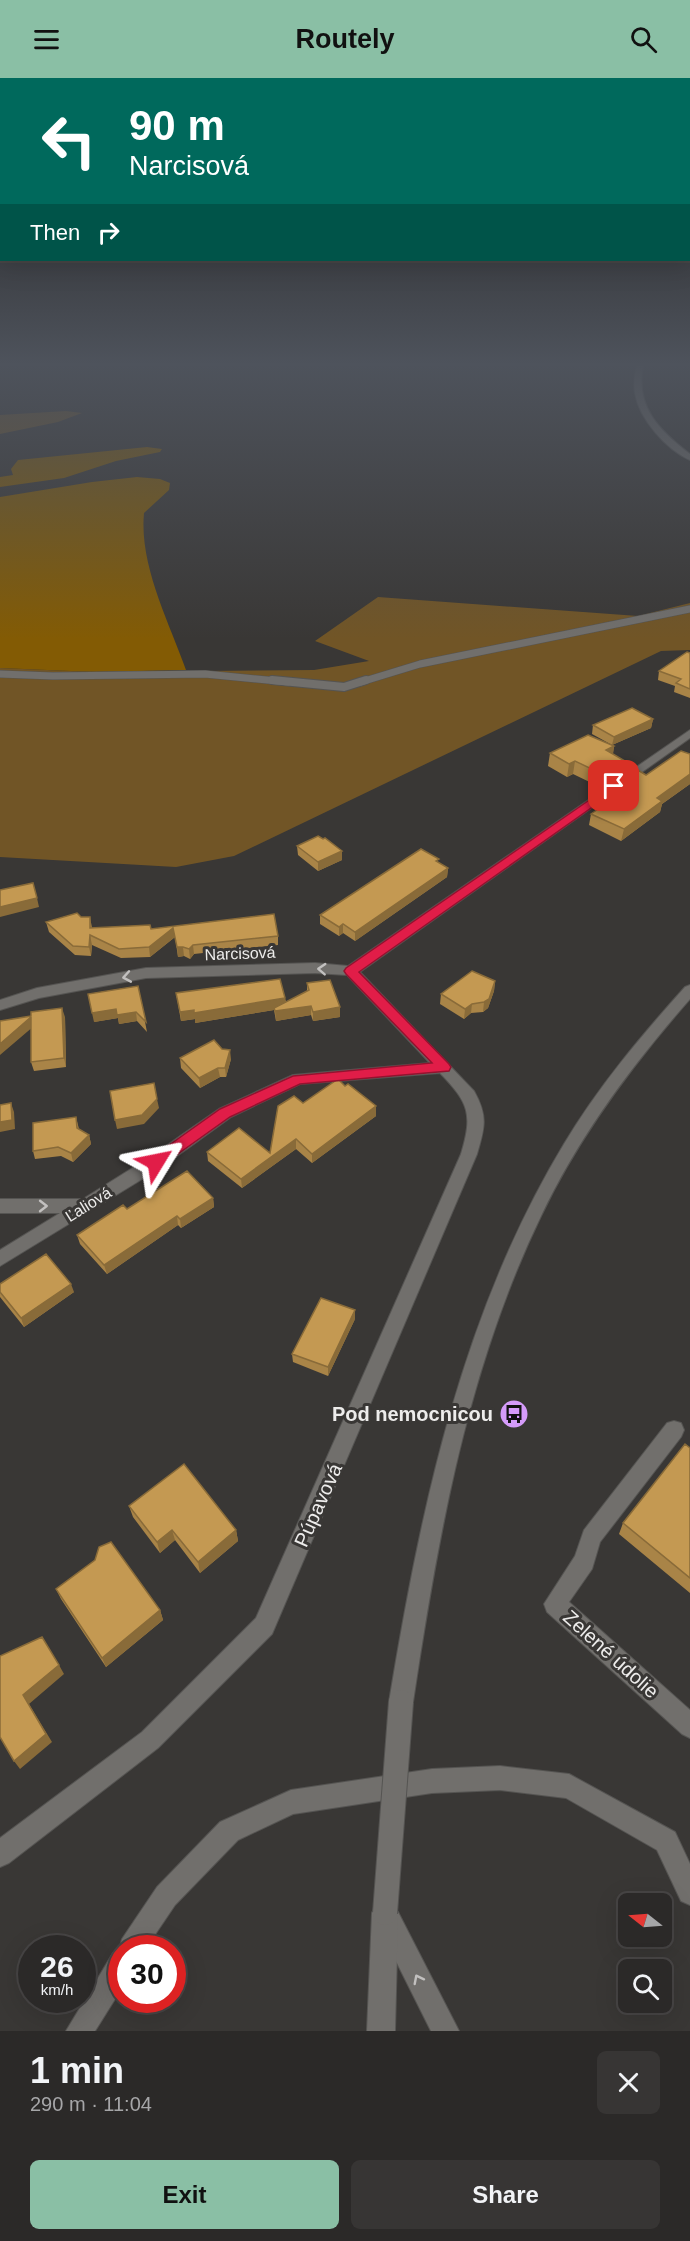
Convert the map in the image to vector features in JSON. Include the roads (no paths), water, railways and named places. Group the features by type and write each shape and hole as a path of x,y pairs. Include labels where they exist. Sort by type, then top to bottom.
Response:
{"street":[{"path":"444,1067 351,971 690,733"},
{"name":"Narcisová","path":"0,1005 37,993 146,973 315,968 351,971"},
{"path":"381,2031 385,1913 401,1702 420,1574 440,1480 471,1369 514,1256 569,1149 631,1060 690,990"},
{"name":"Ľaliová","path":"0,1259 156,1162 225,1113 298,1079 444,1067"},
{"name":"Púpavová","path":"0,1854 150,1740 264,1626 469,1154 477,1125 475,1104 444,1067"},
{"path":"0,1206 86,1206"},
{"name":"Zelené údolie","path":"675,1430 591,1537 584,1561 555,1604 690,1726"},
{"path":"140,1935 166,1896 229,1831 291,1802 432,1781 500,1778 569,1786 666,1841 690,1890"},
{"path":"385,1913 445,2031"},
{"path":"80,2031 108,1985"}],"lane":[{"path":"0,674 53,676 205,674 344,687 420,664 690,609"}],"place":[{"name":"Pod nemocnicou","path":"514,1414"}]}
